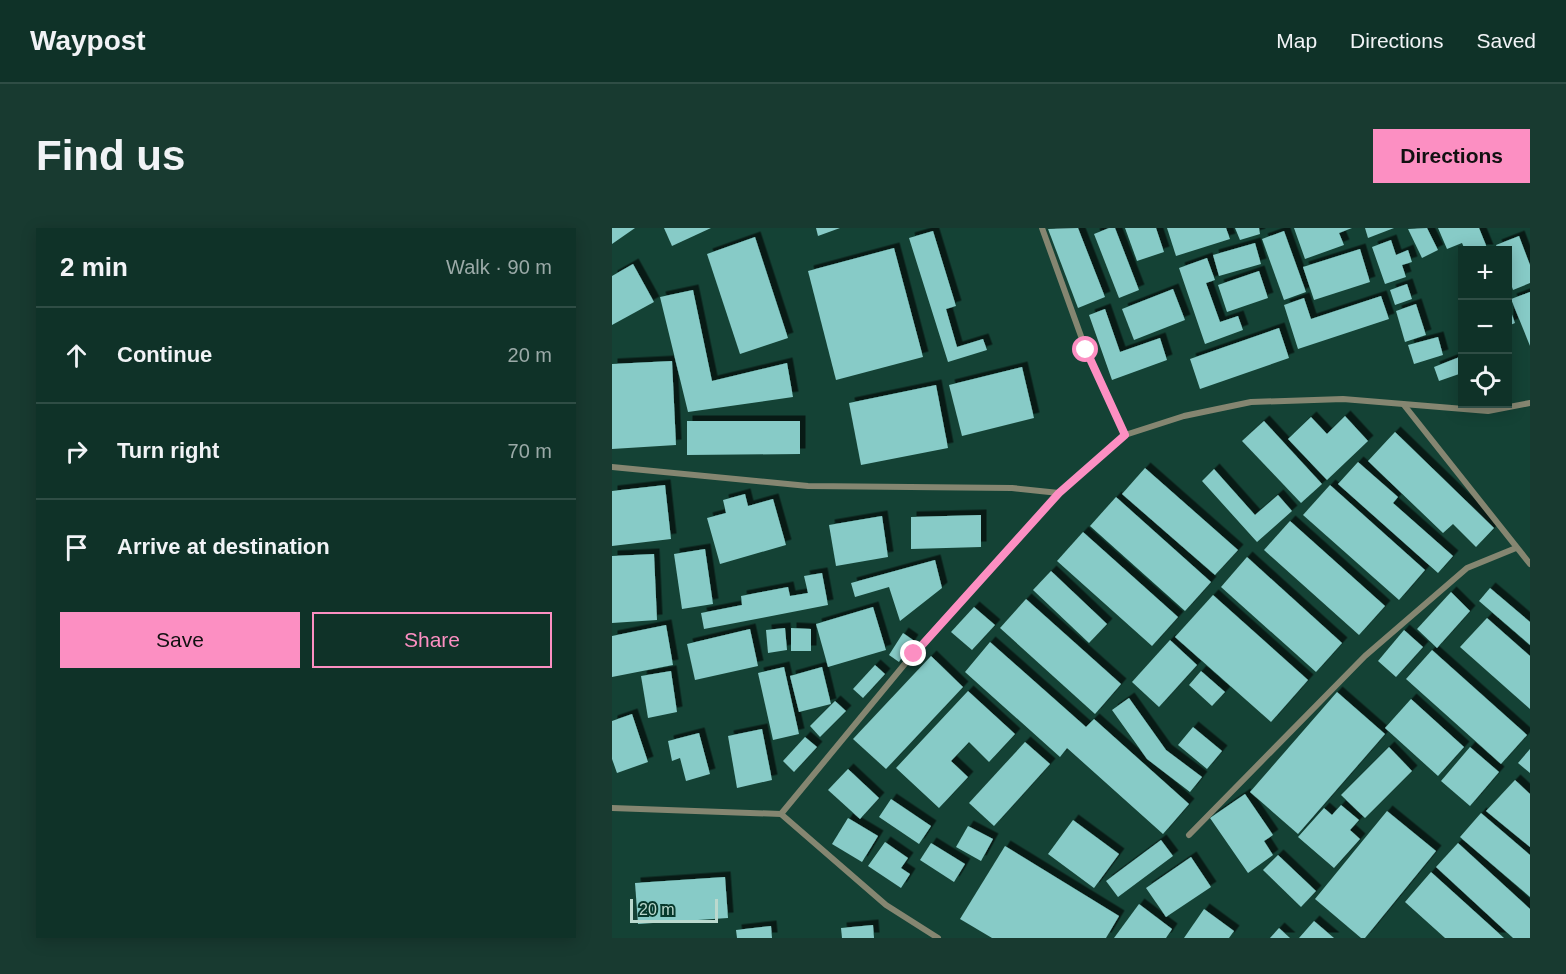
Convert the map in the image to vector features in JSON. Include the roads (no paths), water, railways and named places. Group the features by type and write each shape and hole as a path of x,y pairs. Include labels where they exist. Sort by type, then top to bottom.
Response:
{"street":[{"path":"1042,228 1086,350 1125,435"},
{"path":"781,814 914,654 1059,493 1125,435 1184,416 1251,402 1343,399 1488,411 1530,403"},
{"path":"1404,405 1530,564"},
{"path":"612,467 808,486 1012,488 1059,493"},
{"path":"1189,835 1365,656 1467,568 1516,548"},
{"path":"612,808 781,814 886,905 938,938"}]}
